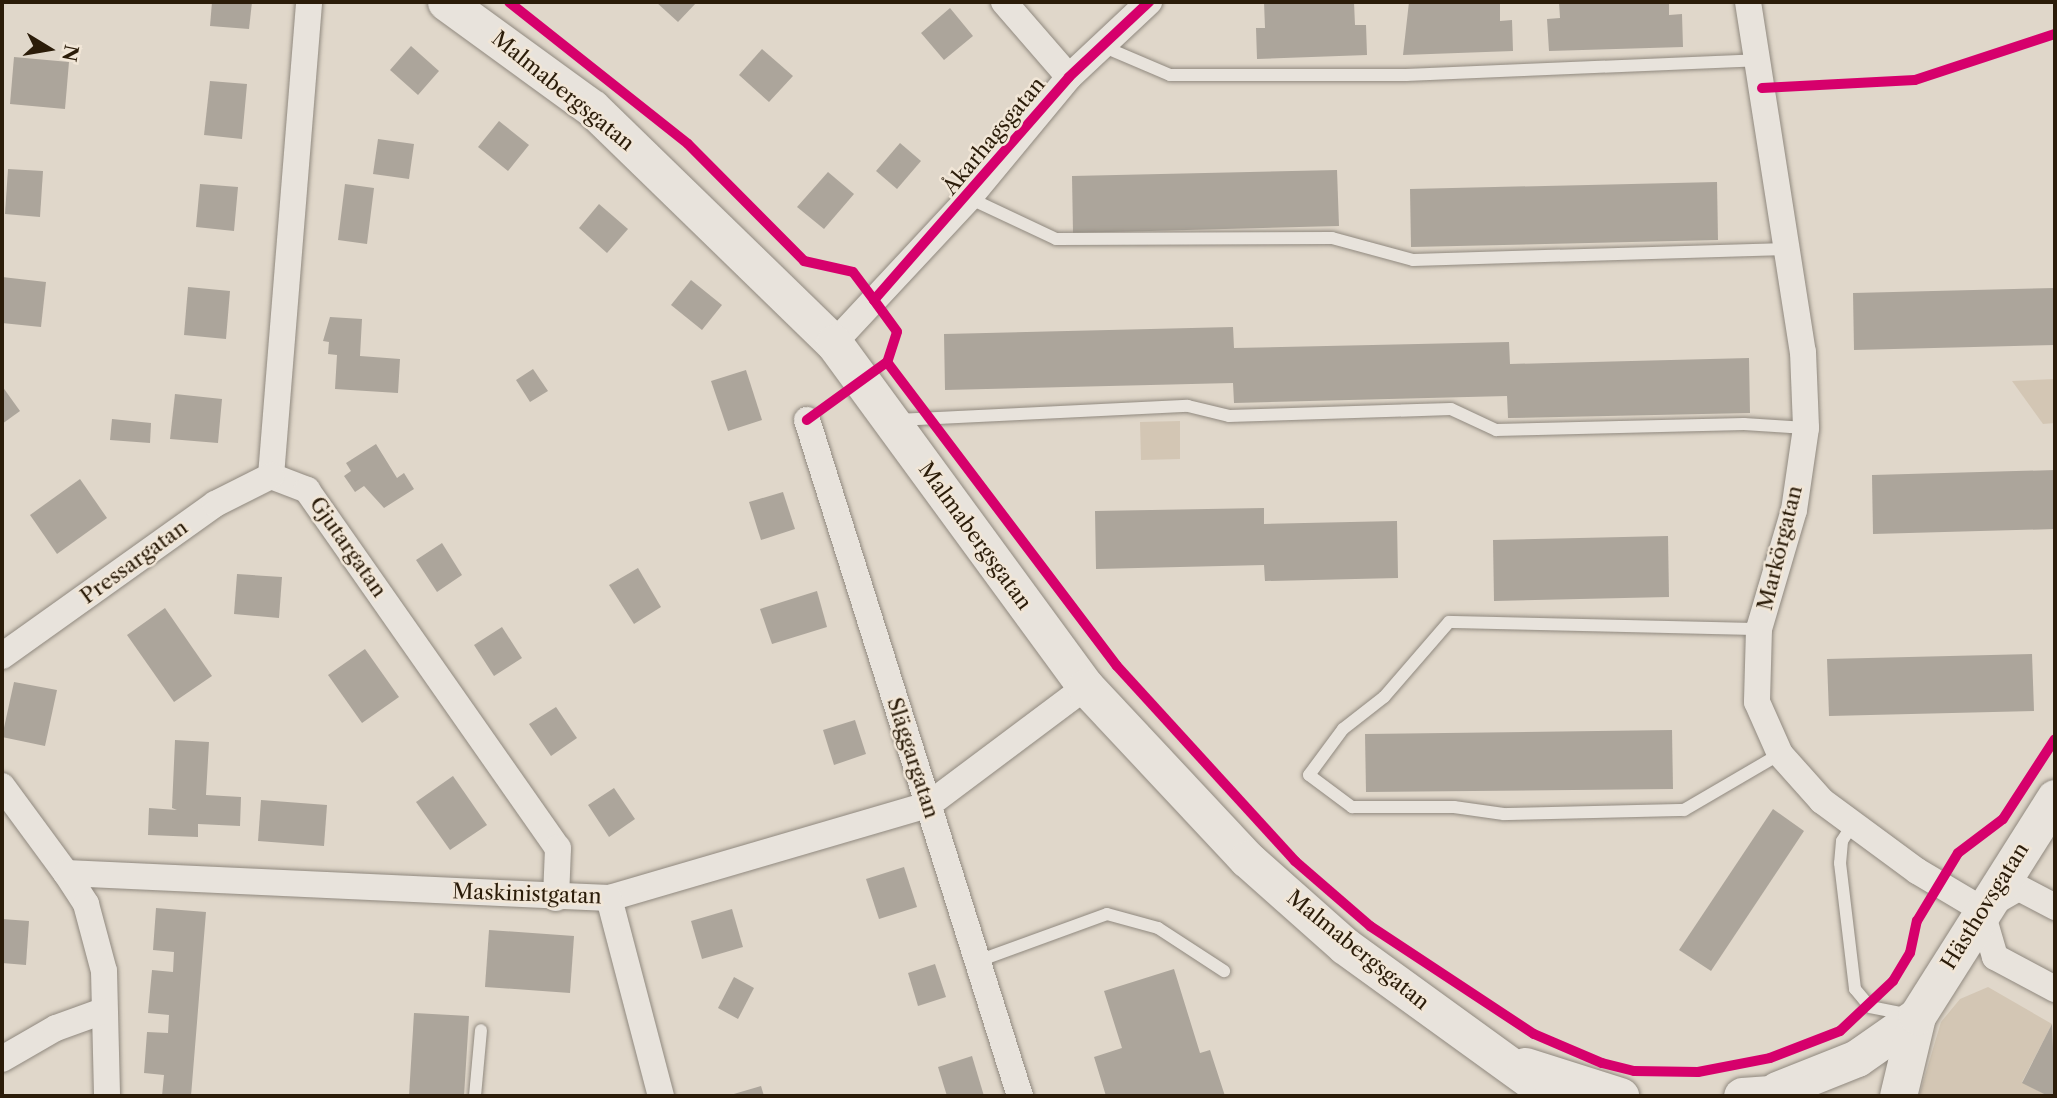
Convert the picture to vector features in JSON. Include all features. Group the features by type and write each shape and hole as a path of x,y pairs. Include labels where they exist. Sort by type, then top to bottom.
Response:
{"main road":[{"name":"Malmabergsgatan","path":"446,2 592,108 834,343 1086,687 1247,859 1345,946 1510,1062 1552,1096"},
{"name":"Hästhovsgatan","path":"1898,1096 1917,1016 1981,909 2055,798"},
{"name":"Hästhovsgatan","path":"1759,1093 1857,1058 1917,1016"},
{"name":"Malmabergsgatan","path":"1510,1062 1620,1096"},
{"path":"1759,1093 1816,1096"}],"street":[{"path":"271,476 309,2"},
{"path":"1004,2 1069,77"},
{"name":"Åkarhagsgatan","path":"834,343 969,198 1069,77 1149,2"},
{"name":"Markörgatan","path":"1748,2 1803,352 1806,429 1794,510 1759,629 1758,702 1780,754 1822,801 1981,909"},
{"name":"Släggargatan","path":"807,420 1020,1096"},
{"name":"Pressargatan","path":"2,656 215,503 271,476"},
{"name":"Gjutargatan","path":"271,476 307,490 558,848 556,898"},
{"name":"Maskinistgatan","path":"66,873 556,898 609,898 928,805 1086,687"},
{"path":"2,786 86,904 104,971 107,1096"},
{"path":"2055,907 2019,888 1981,909 1994,957 2055,989"},
{"path":"609,898 661,1096"},
{"path":"2,1059 56,1028 103,1011"}],"lane":[{"path":"1102,46 1170,75 1406,75 1757,60"},
{"path":"969,198 1056,239 1332,239 1413,260 1787,249"},
{"path":"890,420 1188,405 1229,416 1451,408 1496,430 1744,424 1806,429"},
{"path":"1759,629 1449,622 1384,697 1343,729 1309,775 1352,807 1454,807 1504,814 1684,810 1780,754"},
{"path":"1853,824 1842,841 1840,863 1855,989 1870,1007 1917,1016"},
{"path":"978,961 1107,914 1158,928 1224,971"},
{"path":"475,1096 481,1030"}],"shaded area":[{"path":"2055,379 2055,423 2043,424 2012,381"},
{"path":"1180,421 1180,459 1141,460 1140,422"},
{"path":"1988,987 2052,1024 2022,1082 2048,1096 1919,1096 1941,1022 1960,999"}],"building":[{"path":"212,2 252,2 249,29 210,26"},
{"path":"656,2 697,2 678,22"},
{"path":"1264,2 1354,2 1355,25 1366,25 1367,55 1257,59 1256,28 1265,28"},
{"path":"1409,2 1500,2 1500,21 1512,20 1513,51 1403,55"},
{"path":"1559,2 1669,2 1669,15 1682,14 1683,47 1549,51 1547,19 1560,18"},
{"path":"950,8 973,36 944,60 921,33"},
{"path":"411,46 439,71 418,95 390,70"},
{"path":"762,49 793,76 769,102 739,75"},
{"path":"14,57 69,62 65,109 10,104"},
{"path":"210,81 247,84 242,139 204,135"},
{"path":"499,121 529,145 508,171 478,147"},
{"path":"378,139 414,144 409,179 373,174"},
{"path":"900,143 921,161 897,189 876,171"},
{"path":"8,169 43,171 40,217 5,214"},
{"path":"1337,170 1339,226 1073,233 1072,176"},
{"path":"828,172 854,194 824,229 797,207"},
{"path":"1717,182 1718,240 1411,247 1410,189"},
{"path":"200,184 238,187 234,231 196,227"},
{"path":"345,184 374,188 367,244 338,240"},
{"path":"599,204 628,229 607,253 579,228"},
{"path":"2,277 46,282 41,327 2,323"},
{"path":"691,280 722,305 702,330 671,305"},
{"path":"188,287 230,291 226,339 184,335"},
{"path":"2055,288 2055,345 1854,350 1853,293"},
{"path":"330,317 362,319 360,356 400,359 398,393 335,389 337,355 328,354 329,342 323,341"},
{"path":"1233,327 1234,348 1509,342 1510,364 1749,358 1750,413 1508,418 1507,396 1234,403 1233,383 945,390 944,334"},
{"path":"533,369 548,391 530,402 516,380"},
{"path":"746,370 762,420 728,431 711,381"},
{"path":"2,386 20,411 2,424"},
{"path":"175,394 222,399 218,443 170,439"},
{"path":"112,419 151,423 150,443 110,440"},
{"path":"376,444 397,478 404,473 414,489 384,508 364,486 355,492 344,476 351,471 346,463"},
{"path":"2055,470 2055,529 1873,534 1872,475"},
{"path":"80,479 107,518 57,554 30,515"},
{"path":"783,492 795,529 761,540 749,502"},
{"path":"1264,508 1264,524 1397,521 1398,578 1265,581 1264,565 1096,569 1095,511"},
{"path":"1668,536 1669,597 1494,601 1493,540"},
{"path":"442,543 462,575 437,592 416,560"},
{"path":"638,568 661,607 634,624 609,585"},
{"path":"237,574 282,577 279,618 234,614"},
{"path":"817,591 827,627 772,644 760,609"},
{"path":"165,608 212,676 174,702 127,635"},
{"path":"502,627 522,658 494,676 474,645"},
{"path":"365,649 399,697 362,723 328,675"},
{"path":"2032,654 2034,711 1829,716 1827,659"},
{"path":"14,682 57,690 45,746 2,737"},
{"path":"556,707 577,738 551,756 529,724"},
{"path":"855,720 866,754 834,765 823,730"},
{"path":"1672,730 1673,789 1366,792 1365,734"},
{"path":"175,740 209,742 206,795 241,797 240,826 198,824 198,837 148,835 149,808 177,810 172,808"},
{"path":"453,776 487,825 450,850 416,802"},
{"path":"614,788 635,819 609,837 588,805"},
{"path":"261,800 327,805 324,846 258,841"},
{"path":"1773,809 1804,831 1711,971 1679,950"},
{"path":"904,867 917,907 879,919 866,879"},
{"path":"156,908 206,912 191,1096 162,1096 164,1075 144,1073 147,1032 168,1033 169,1015 148,1013 152,970 173,972 174,952 153,950"},
{"path":"732,909 743,947 702,959 691,921"},
{"path":"2,919 29,921 26,965 2,963"},
{"path":"489,930 574,936 570,993 485,987"},
{"path":"935,964 946,997 918,1006 908,973"},
{"path":"1174,969 1200,1053 1210,1050 1225,1096 1106,1096 1094,1057 1122,1048 1104,991"},
{"path":"734,977 754,988 738,1019 718,1008"},
{"path":"414,1013 469,1016 464,1096 409,1096"},
{"path":"2052,1024 2055,1096 2048,1096 2022,1083"},
{"path":"972,1056 984,1096 947,1096 938,1067"},
{"path":"761,1086 764,1096 727,1096"}],"cycle path":[{"path":"509,2 688,144 804,261 853,272 897,332 887,362 807,420"},
{"path":"874,300 1069,77 1149,2"},
{"path":"1762,88 1915,80 2055,34"},
{"path":"887,362 1117,666 1295,861 1370,926 1534,1034 1602,1063 1634,1071 1698,1072 1770,1058 1840,1031 1893,981 1910,953 1917,921 1958,853 2003,819 2055,739"}]}
